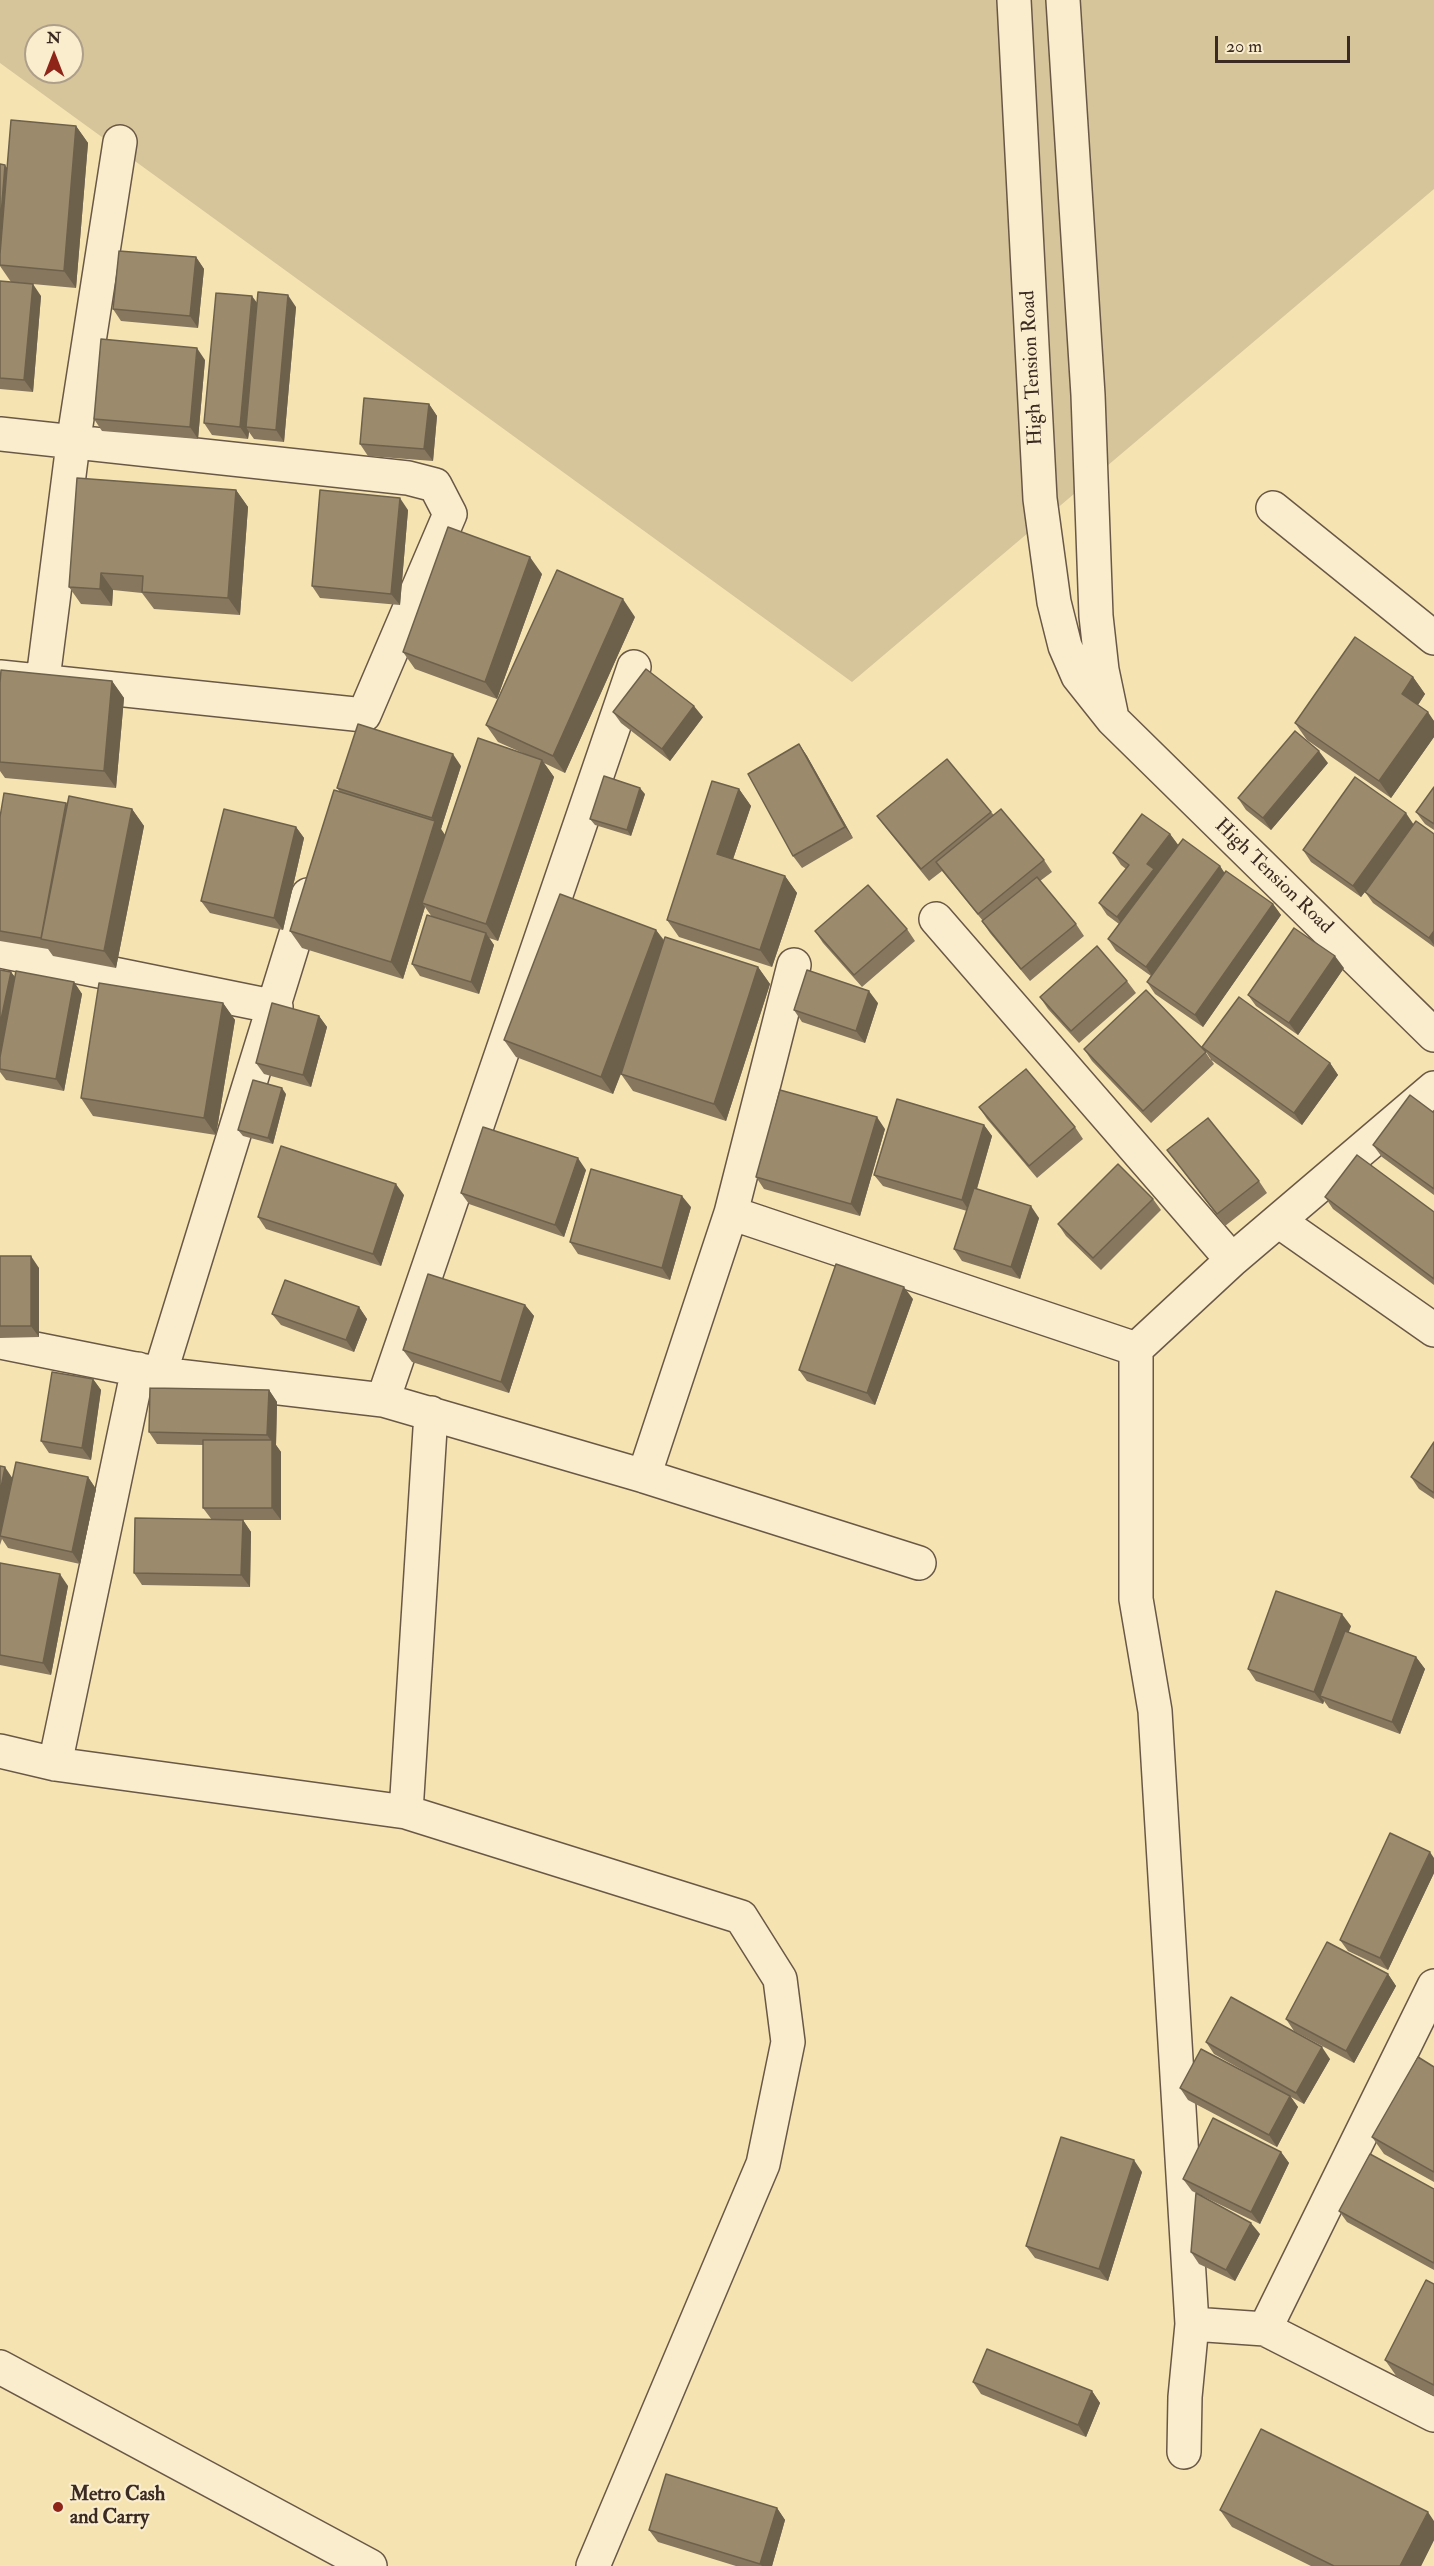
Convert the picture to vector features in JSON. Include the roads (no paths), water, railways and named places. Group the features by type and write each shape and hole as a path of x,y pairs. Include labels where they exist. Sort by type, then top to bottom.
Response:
{"street":[{"name":"High Tension Road","path":"1014,0 1040,499 1052,590 1065,646 1078,676 1113,720 1434,1035"},
{"path":"1064,0 1088,395 1096,616 1102,670 1113,720"},
{"path":"43,679 73,444 120,142"},
{"path":"0,435 408,478 435,485 450,514 364,715 354,748"},
{"path":"1273,508 1434,638"},
{"path":"383,1400 634,667"},
{"path":"1,683 43,679 364,715"},
{"path":"55,1764 149,1371 276,1007 316,867"},
{"path":"936,919 1232,1260"},
{"path":"0,951 276,1007"},
{"path":"644,1476 731,1213 794,965"},
{"path":"1184,2452 1185,2397 1192,2324 1155,1711 1136,1599 1136,1349 1232,1260 1280,1222 1434,1088"},
{"path":"731,1213 1136,1349"},
{"path":"1280,1222 1434,1330"},
{"path":"0,1342 149,1371 383,1400 644,1476 919,1563"},
{"path":"406,1812 431,1413"},
{"path":"0,1751 55,1764 406,1812 741,1917 780,1979 788,2042 763,2164 593,2566"},
{"path":"1265,2328 1434,1986"},
{"path":"1192,2324 1265,2328 1434,2415"},
{"path":"0,2367 370,2566"}],"place":[{"name":"Metro Cash and Carry","path":"58,2507"}]}
